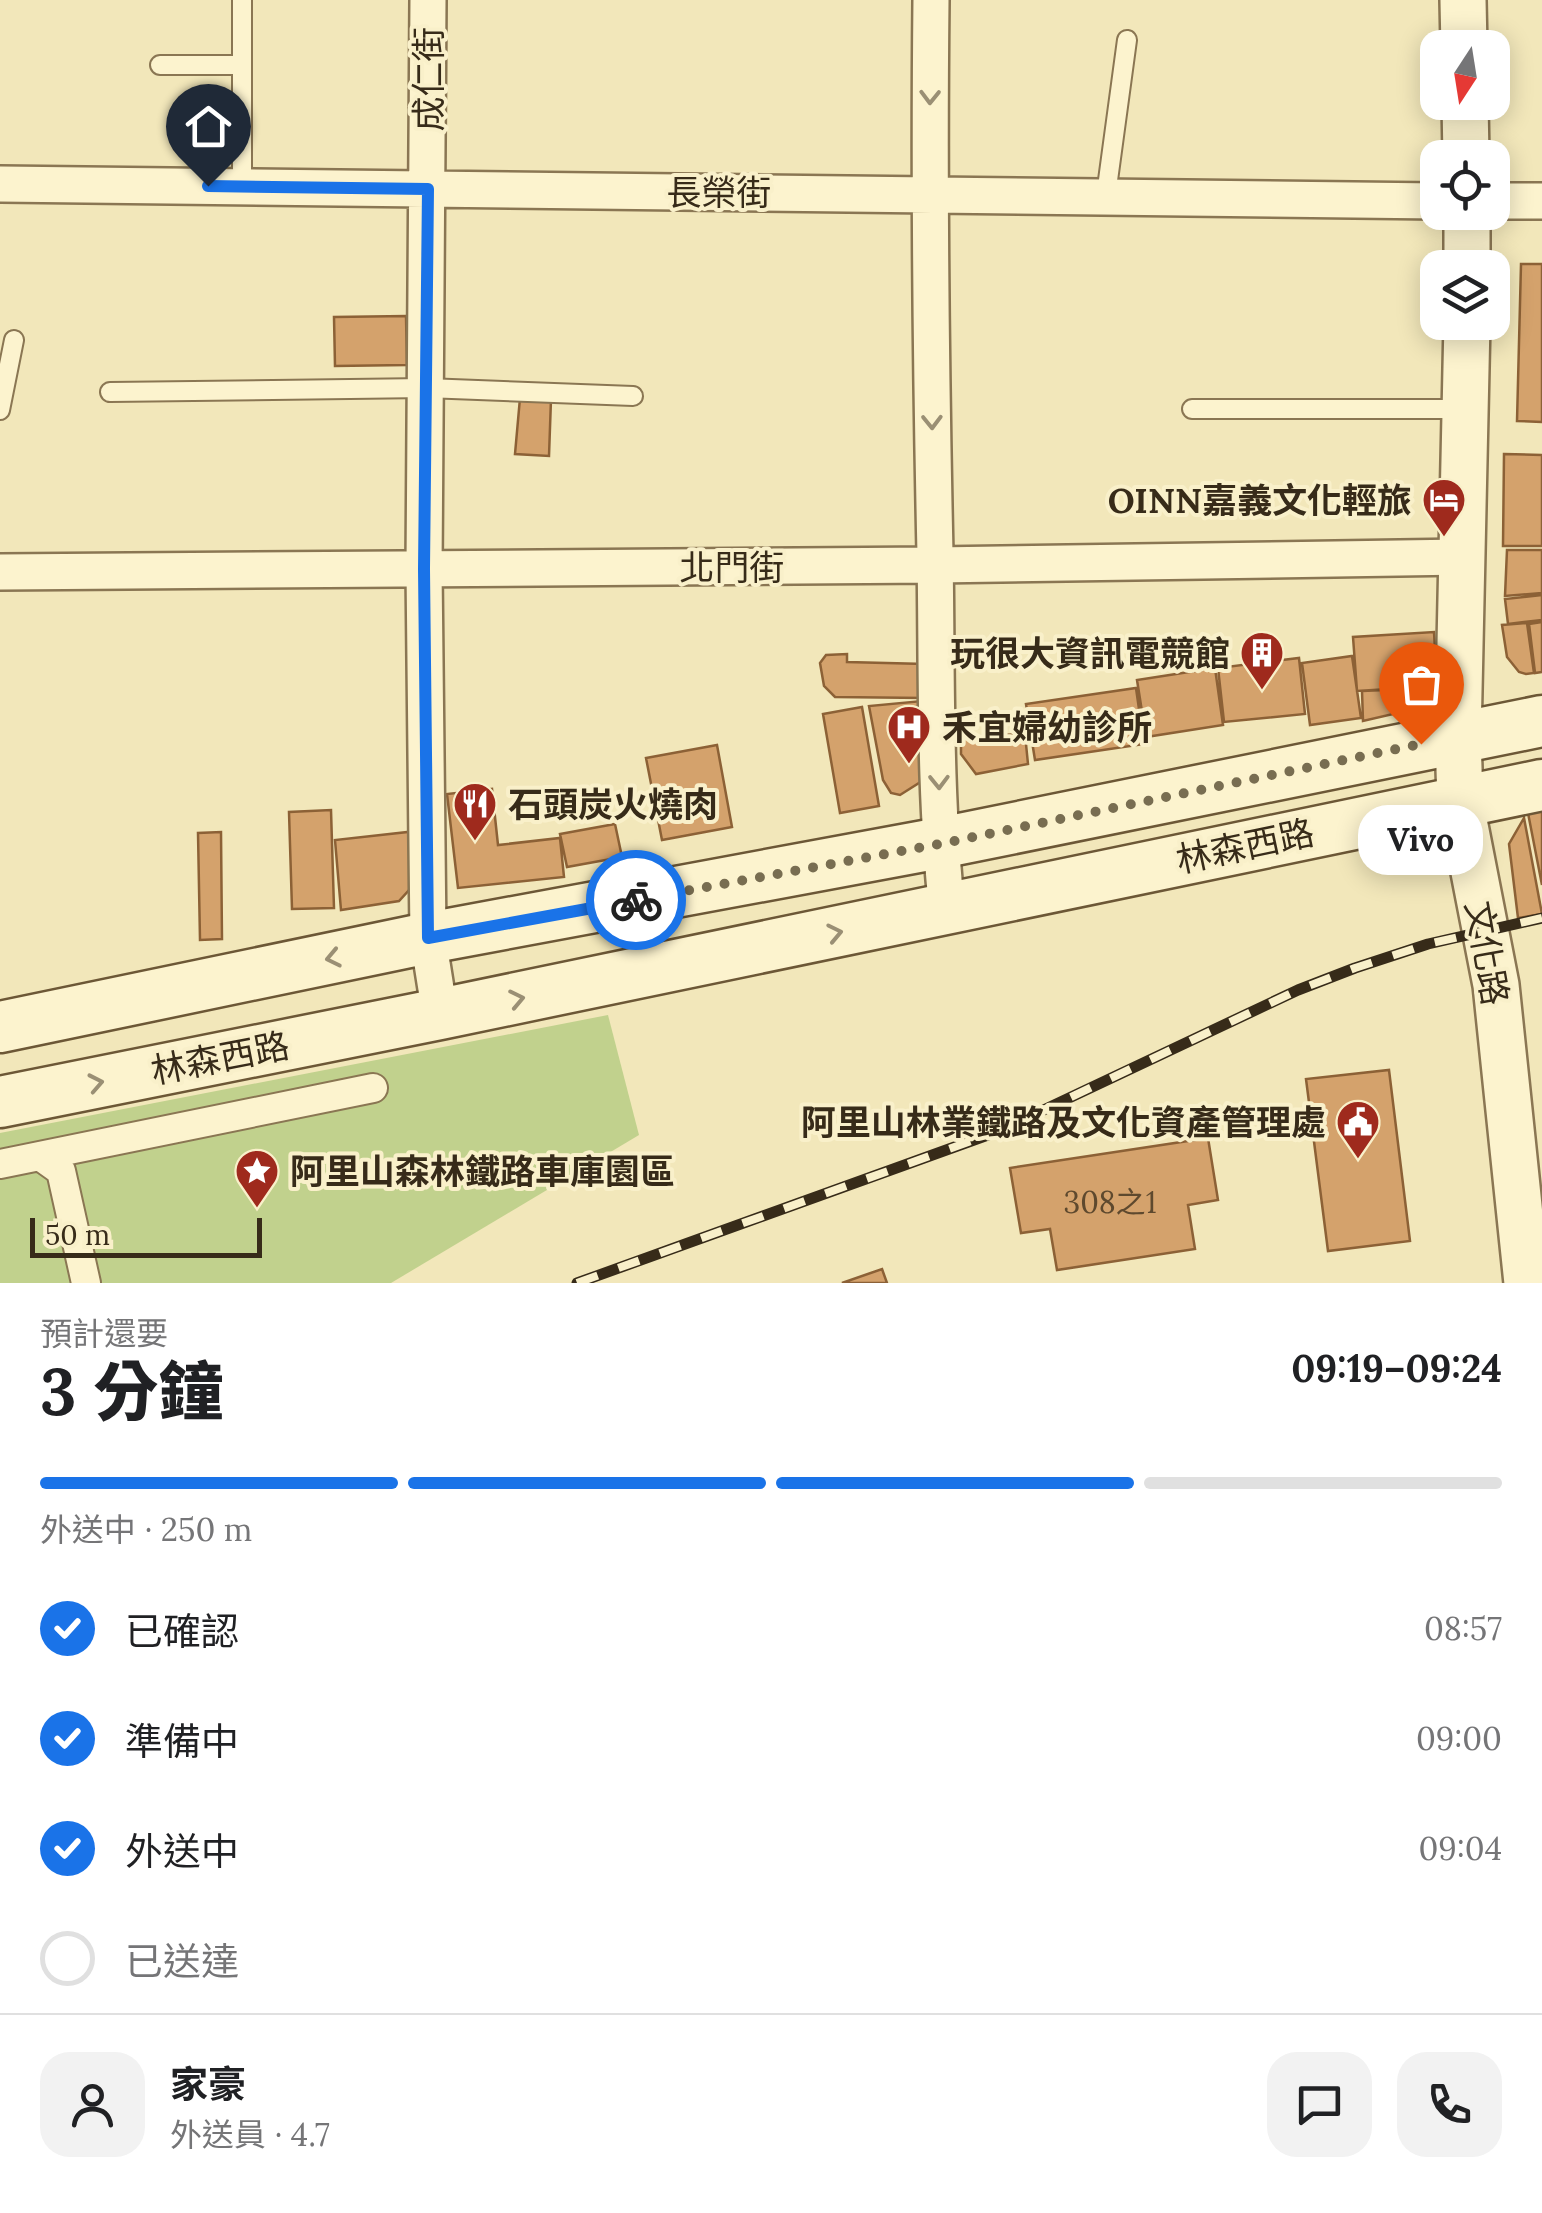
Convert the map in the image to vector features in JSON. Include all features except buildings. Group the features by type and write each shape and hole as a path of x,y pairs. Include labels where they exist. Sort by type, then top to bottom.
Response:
{"main road":[{"name":"林森西路","path":"0,1027 428,938 940,844 1542,720"},
{"name":"林森西路","path":"0,1102 948,910 1542,784"}],"street":[{"name":"成仁街","path":"428,0 424,569 428,938"},
{"path":"932,0 928,193 940,844 948,910"},
{"name":"長榮街","path":"0,184 1420,200"},
{"path":"1510,201 1542,201"},
{"name":"文化路","path":"1467,340 1460,800 1496,985 1526,1283"},
{"name":"北門街","path":"0,572 1464,557"},
{"path":"428,938 440,1014"},
{"path":"0,1164 373,1088"},
{"path":"40,1156 61,1172 86,1283"}],"lane":[{"path":"242,0 242,187"},
{"path":"1106,195 1127,40"},
{"path":"160,65 242,66"},
{"path":"0,410 14,340"},
{"path":"110,392 426,388 632,396"},
{"path":"1192,409 1467,409"}],"green space":[{"name":"阿里山森林鐵路車庫園區","path":"608,1015 639,1135 391,1283 0,1283 0,1133"}],"railway":[{"path":"577,1283 999,1131 1298,990 1355,968 1428,944 1542,918"}],"way so far":[{"path":"636,900 940,844 1421,744"}],"place":[{"name":"OINN嘉義文化輕旅","path":"1444,538"},
{"name":"玩很大資訊電競館","path":"1262,691"},
{"name":"Vivo","path":"1421,744"},
{"name":"禾宜婦幼診所","path":"909,765"},
{"name":"石頭炭火燒肉","path":"475,842"},
{"name":"阿里山林業鐵路及文化資產管理處","path":"1358,1160"},
{"name":"阿里山森林鐵路車庫園區","path":"257,1209"}],"route":[{"path":"208,186 428,189 424,569 428,938 636,900"}]}
